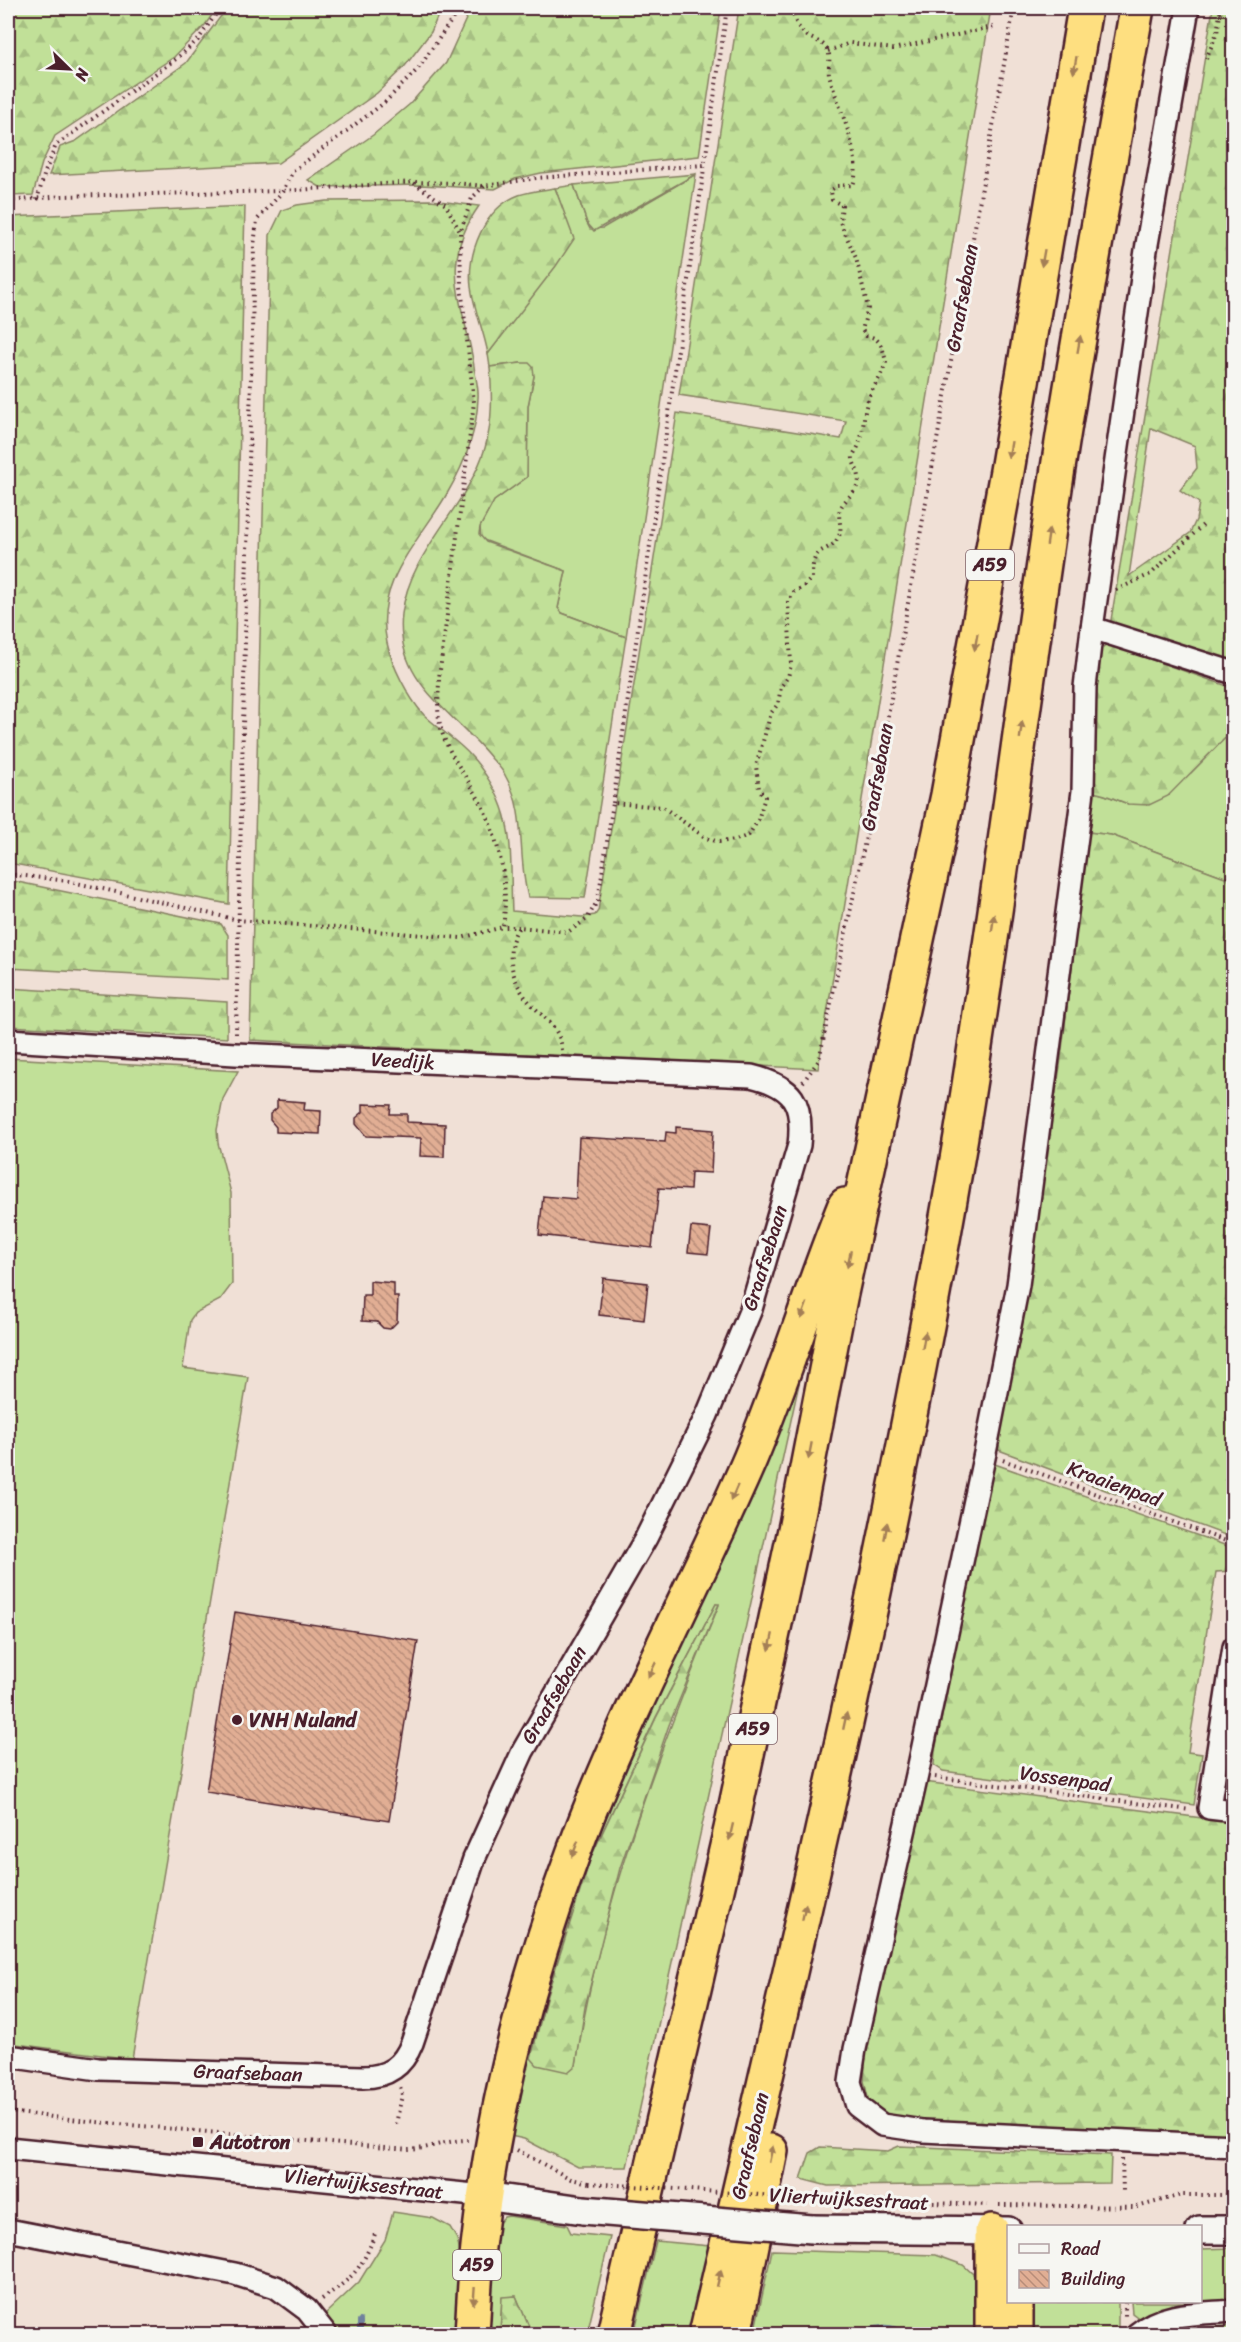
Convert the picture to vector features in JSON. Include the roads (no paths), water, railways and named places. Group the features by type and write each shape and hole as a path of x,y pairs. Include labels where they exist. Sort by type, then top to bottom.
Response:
{"highway":[{"name":"A59","path":"614,2334 731,1829 796,1525 840,1298 948,795 1007,471 1084,8"},
{"name":"Graafsebaan","path":"706,2334 792,1969 919,1366 960,1137 1056,482 1137,8"},
{"name":"A59","path":"472,2334 478,2241 493,2144 525,1997 573,1853 633,1712 751,1456 824,1255 879,1120"},
{"name":"A59","path":"734,2334 776,2128 792,1969"},
{"path":"992,2334 1000,2231"},
{"path":"1016,2303 1016,2334"}],"street":[{"path":"1188,8 1146,250 1084,687 1083,792 1018,1285 985,1454 917,1774 855,2049 850,2082 857,2106 882,2125 923,2131 1233,2146"},
{"path":"1092,628 1233,673"},
{"name":"Veedijk","path":"8,1040 235,1054 751,1076 776,1084 792,1097"},
{"name":"Graafsebaan","path":"8,2056 98,2069 376,2077 392,2071 408,2055 474,1859 522,1751 646,1538 707,1415 751,1309 799,1145 800,1110 792,1097"},
{"path":"1233,1647 1209,1808 1233,1811"},
{"name":"Vliertwijksestraat","path":"8,2148 484,2196 583,2210 812,2229 1000,2231"},
{"path":"8,2230 235,2274 276,2287 307,2310 326,2334"},
{"path":"1202,2230 1233,2230"},
{"path":"1137,2334 1149,2324 1166,2318 1233,2311"}],"waterway":[{"path":"360,2321 360,2334"},
{"path":"857,2334 886,2328 892,2328 902,2334"}],"place":[{"name":"VNH Nuland","path":"237,1720"},
{"name":"Autotron","path":"198,2142"}]}
